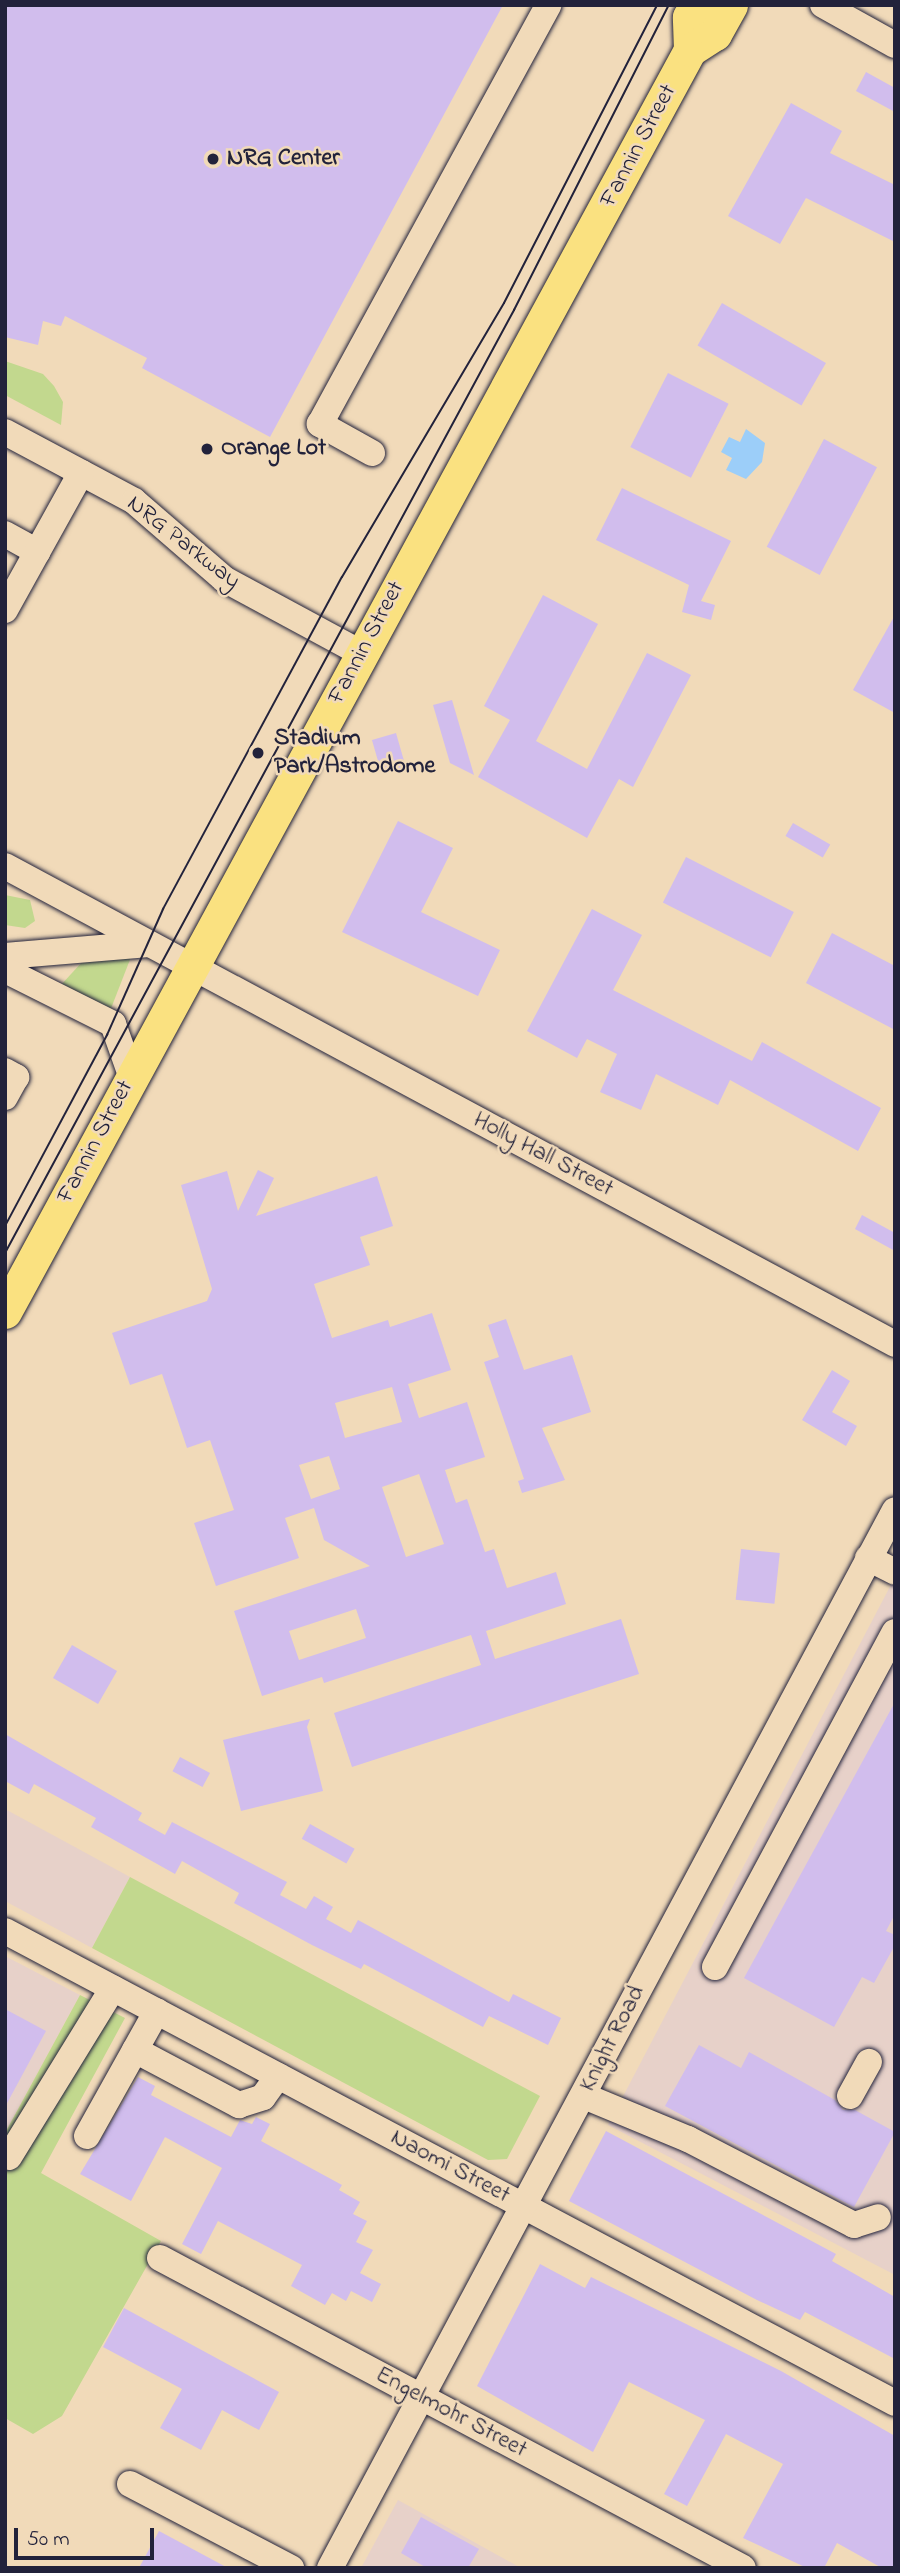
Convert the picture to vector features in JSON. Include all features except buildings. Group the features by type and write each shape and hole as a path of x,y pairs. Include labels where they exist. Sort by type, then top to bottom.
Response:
{"main road":[{"name":"Fannin Street","path":"5,1312 131,1075 690,50 690,17 696,5"},
{"name":"Fannin Street","path":"690,50 715,34 731,5"}],"street":[{"path":"372,453 320,424 548,5"},
{"path":"823,5 895,45"},
{"name":"NRG Parkway","path":"5,432 134,501 223,579 361,653"},
{"path":"5,610 81,473"},
{"path":"5,534 37,552"},
{"name":"Holly Hall Street","path":"5,866 895,1344"},
{"path":"5,956 148,944"},
{"path":"5,970 113,1024 131,1075"},
{"path":"5,1071 16,1077 5,1097"},
{"name":"Knight Road","path":"330,2568 526,2207 895,1510"},
{"path":"869,1558 895,1572"},
{"path":"715,1967 895,1632"},
{"name":"Naomi Street","path":"5,1931 895,2403"},
{"path":"9,2157 113,1988"},
{"path":"87,2136 156,2011"},
{"path":"135,2050 239,2105 263,2097 278,2076"},
{"path":"850,2096 869,2062"},
{"path":"584,2096 688,2138 854,2225 878,2217"},
{"name":"Engelmohr Street","path":"160,2258 743,2568"},
{"path":"130,2484 291,2568"}],"shaded area":[{"path":"895,1577 895,2275 608,2125"},
{"path":"5,1809 130,1877 92,1948 5,1901"},
{"path":"5,1956 80,1995 5,2133"},
{"path":"398,2500 521,2568 361,2568"}],"green space":[{"path":"5,361 43,374 54,386 63,402 61,425 5,395"},
{"path":"5,895 30,900 35,921 25,928 5,925"},
{"path":"131,957 110,1011 61,985 82,962"},
{"path":"130,1877 540,2096 507,2159 488,2160 92,1948"},
{"path":"80,1995 125,2018 41,2173 161,2241 62,2416 33,2434 5,2418 5,2133"}],"water":[{"path":"746,429 765,443 762,462 746,479 726,470 732,458 721,452 729,437 740,442"}],"tram line":[{"path":"5,1226 107,1035 163,909 342,577 504,303 657,5"},
{"path":"5,1253 514,310 669,5"}],"place":[{"name":"NRG Center","path":"213,159"},
{"name":"Orange Lot","path":"207,449"},
{"name":"Stadium Park/Astrodome","path":"258,753"}]}
